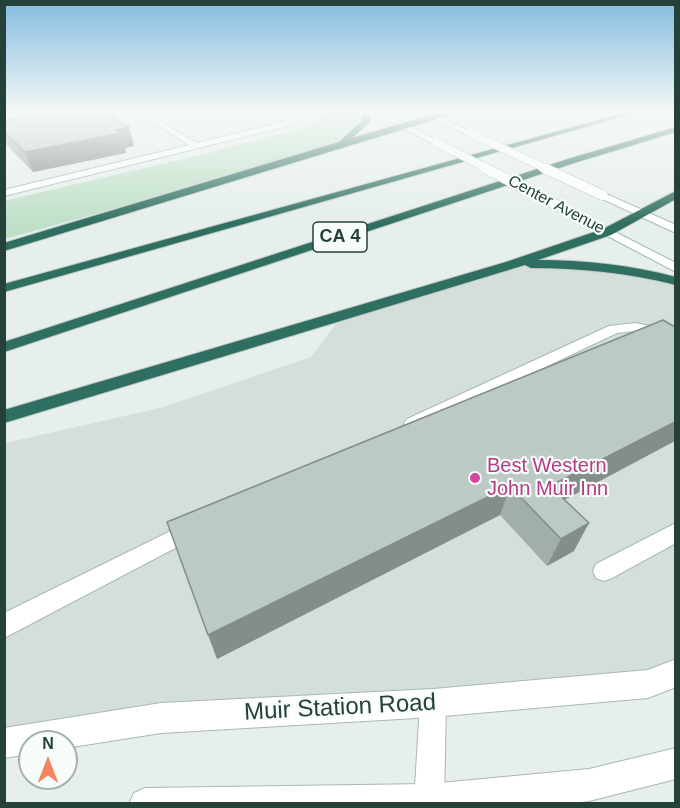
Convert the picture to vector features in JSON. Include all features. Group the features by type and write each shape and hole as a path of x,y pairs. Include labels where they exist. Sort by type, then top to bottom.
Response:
{"highway":[{"path":"4,247 331,149"},
{"name":"CA 4","path":"4,288 496,149"},
{"name":"CA 4","path":"4,347 609,149"},
{"path":"4,417 512,265 607,232 675,194"},
{"path":"512,265 594,266 624,269 675,281"}],"street":[{"name":"Center Avenue","path":"449,149 675,268"},
{"name":"Center Avenue","path":"503,149 675,230"},
{"name":"Muir Station Road","path":"4,743 161,718 433,703 648,684 675,673"},
{"path":"145,804 429,802 589,785 675,763"}],"lane":[{"path":"4,193 179,149"},
{"path":"401,429 614,329 635,327 675,335"},
{"path":"4,626 209,521"},
{"path":"604,572 675,532"},
{"path":"429,802 433,703"}],"shaded area":[{"path":"551,264 675,281 675,673 78,735 78,730 18,730 18,742 5,743 5,443 160,408 311,357 342,315 511,265"}],"green space":[{"path":"224,149 331,149 5,239 4,201"}],"building":[{"path":"22,149 42,149 25,152"},
{"name":"Best Western John Muir Inn","path":"663,320 675,327 675,422 550,486 589,523 561,539 510,486 208,635 167,522"}],"place":[{"name":"Best Western John Muir Inn","path":"475,478"}]}
